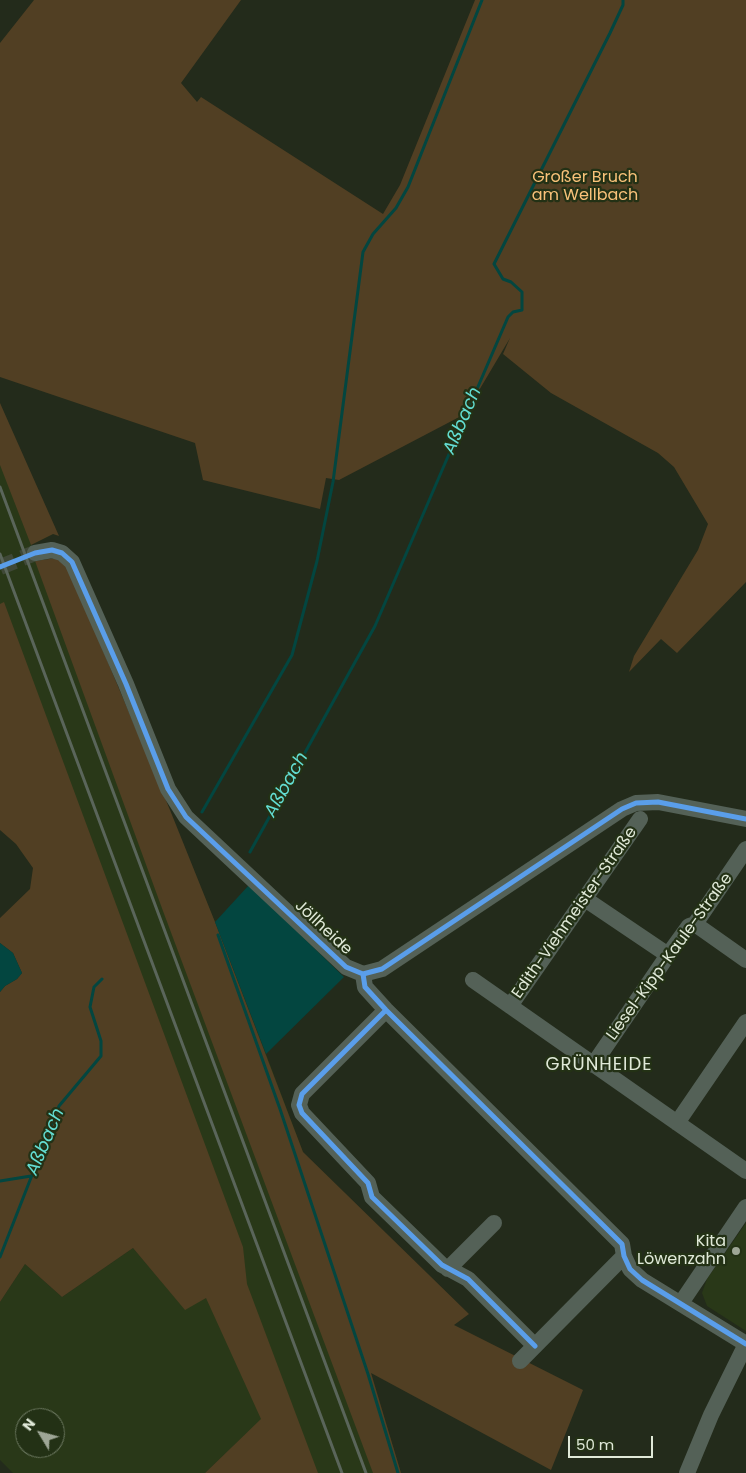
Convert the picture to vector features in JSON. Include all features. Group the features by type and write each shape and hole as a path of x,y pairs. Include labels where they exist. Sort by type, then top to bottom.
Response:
{"street":[{"name":"Jöllheide","path":"35,553 52,550 62,553 72,562 126,684 168,789 186,817 346,967 363,974"},
{"path":"687,1473 711,1415 746,1344 642,1280 630,1269 624,1256 622,1244 386,1010 364,987 363,974 382,969 622,809 636,803 658,802 746,819"},
{"name":"Edith-Viehmeister-Straße","path":"510,1006 640,819"},
{"name":"Liesel-Kipp-Kaule-Straße","path":"593,1065 668,955 689,926 695,924 746,849"},
{"path":"585,899 668,955"},
{"path":"695,924 746,960"},
{"name":"Edith-Viehmeister-Straße","path":"473,980 746,1171"},
{"path":"386,1010 302,1094 298,1105 302,1113 368,1183 372,1197 442,1266 468,1279 535,1346"},
{"path":"677,1123 746,1022"},
{"path":"681,1303 746,1207"},
{"path":"448,1269 494,1223"},
{"path":"520,1360 624,1256"}],"shaded area":[{"path":"0,413 53,534 31,545 35,561 67,565 215,922 266,1054 303,1152 401,1473 266,1473 248,1432 205,1473 13,1473 0,1460 0,1302 25,1264 62,1297 133,1248 184,1308 0,699"},
{"name":"Kita Löwenzahn","path":"746,1223 746,1331 707,1306 702,1293 707,1279"}],"green space":[{"name":"Großer Bruch am Wellbach","path":"34,0 241,0 181,83 197,102 201,97 383,214 400,185 475,0 746,0 746,582 677,653 661,639 629,672 634,656 698,550 708,524 674,467 658,453 551,393 503,354 510,338 465,414 339,480 326,478 320,509 203,480 195,443 0,377 0,43"},
{"path":"0,403 59,536 53,534 31,545 0,465"},
{"path":"56,558 67,565 170,810 303,1152 469,1314 454,1325 583,1390 551,1470 371,1373 401,1473 373,1473 163,911 35,561"},
{"path":"4,602 243,1247 247,1284 318,1473 205,1473 261,1419 206,1298 185,1310 133,1248 62,1297 25,1264 0,1302 0,992 22,973 13,953 0,943 0,918 30,889 33,868 16,844 0,830 0,604"}],"water":[{"path":"249,885 344,977 266,1054 215,922"},
{"path":"0,943 13,953 22,973 0,992"}],"waterway":[{"path":"202,812 292,655 317,561 333,482 363,252 373,234 396,208 408,187 482,0"},
{"name":"Aßbach","path":"250,852 375,626 508,317 513,312 522,310 522,292 511,282 503,279 494,264 610,33 623,5 623,0"},
{"path":"218,935 280,1109 368,1374 398,1473"},
{"name":"Aßbach","path":"0,1257 59,1106 101,1056 101,1041 90,1007 94,987 102,979"},
{"path":"0,1181 31,1176"}],"tunnel":[{"path":"0,567 35,553"}],"railway":[{"path":"0,487 366,1473"},
{"path":"0,554 342,1473"}],"cycle path":[{"path":"0,567 35,553 52,550 62,553 72,562 126,684 168,789 186,817 346,967 363,974 382,969 622,809 636,803 658,802 746,819"},
{"path":"363,974 365,987 386,1010 622,1244 624,1256 630,1269 642,1280 746,1344"},
{"path":"386,1010 302,1094 299,1105 302,1113 368,1183 372,1197 442,1265 468,1279 535,1346"}],"place":[{"name":"Kita Löwenzahn","path":"736,1251"}],"district":[{"name":"GRÜNHEIDE","path":"599,1065"}]}
